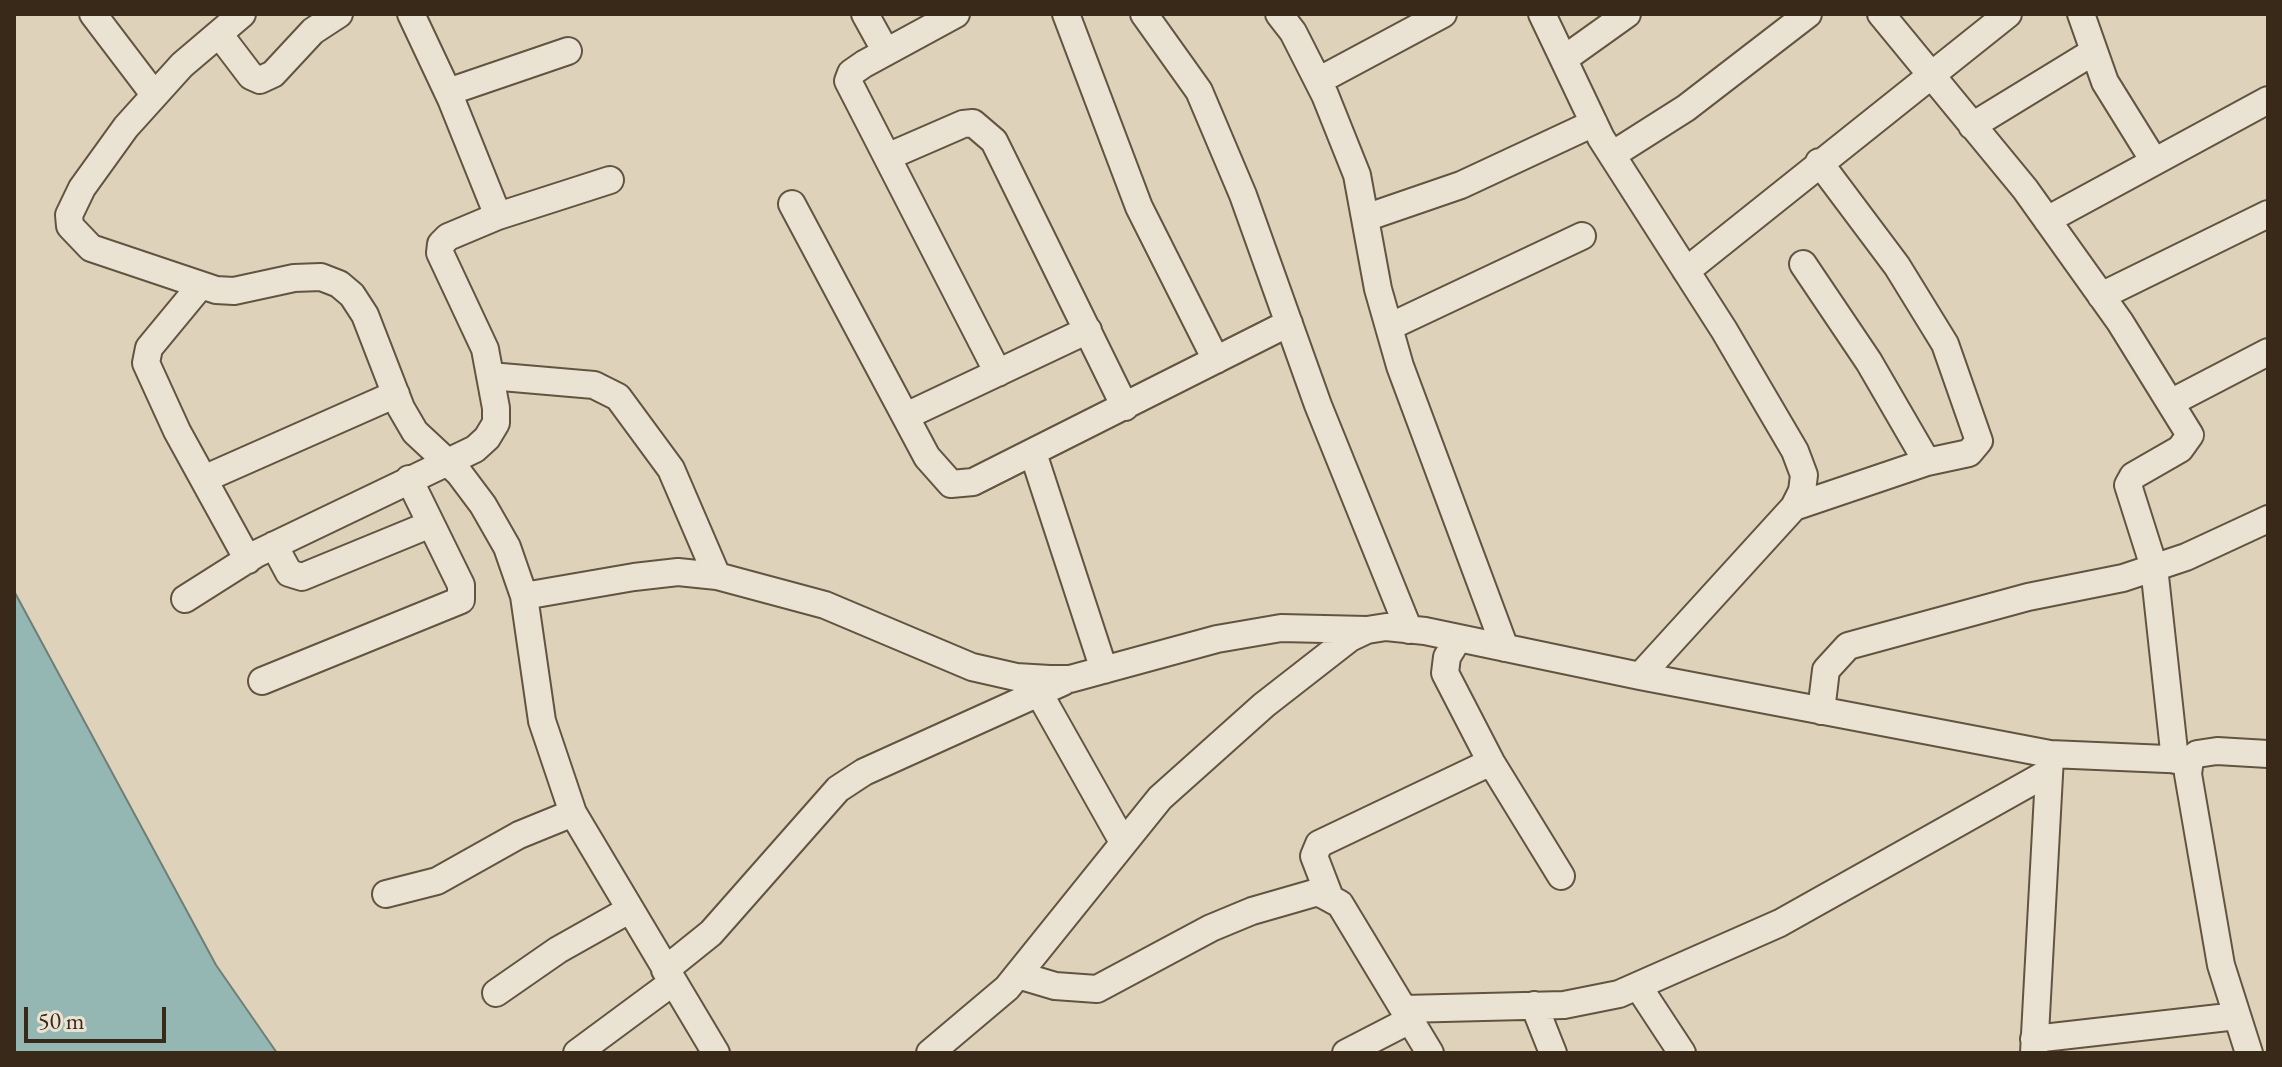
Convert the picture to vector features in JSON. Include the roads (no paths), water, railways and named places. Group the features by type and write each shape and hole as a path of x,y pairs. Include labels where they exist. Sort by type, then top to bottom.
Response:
{"street":[{"path":"93,14 153,93"},
{"path":"339,14 313,31 273,74 260,80 251,76 231,20 153,93 82,188 69,215 70,226 91,248 201,285 234,291 294,278 321,277 339,284 352,295 365,315 396,394 415,432 483,505 507,547 524,596 542,721 573,813 716,1053"},
{"path":"411,14 448,92 498,216"},
{"path":"865,14 886,52"},
{"path":"956,14 851,73 848,81 998,373"},
{"path":"1066,14 1139,207 1216,360"},
{"path":"1144,14 1199,91 1243,195 1318,405 1409,630"},
{"path":"1279,14 1293,32 1318,81 1357,175 1389,327 1505,648"},
{"path":"1318,81 1443,14"},
{"path":"1542,14 1612,155 1795,451 1804,475 1802,491 1794,507 1640,676"},
{"path":"1564,59 1627,14"},
{"path":"1612,155 1686,108 1808,14"},
{"path":"1881,14 2047,220 2172,402 2190,435 2187,443 2133,476 2128,485 2154,567 2182,760 2188,774 2221,965 2249,1053"},
{"path":"1686,271 1928,74 2008,14"},
{"path":"2081,14 2105,82 2154,161"},
{"path":"448,92 568,51"},
{"path":"1972,126 2093,52"},
{"path":"2047,220 2268,100"},
{"path":"887,157 963,124 973,123 994,141 1125,407"},
{"path":"1365,218 1461,185 1594,123"},
{"path":"1794,507 1927,462 1969,453 1979,441 1976,424 1945,344 1897,266 1819,162"},
{"path":"185,599 274,545 475,449 487,438 496,423 490,376 474,318 440,253 441,244 448,237 498,216 610,180"},
{"path":"792,204 927,457 951,484 973,482 1289,323"},
{"path":"2101,296 2268,214"},
{"path":"1389,327 1582,236"},
{"path":"1803,264 1869,362 1927,462"},
{"path":"201,285 149,348 146,363 177,431 206,478 248,560"},
{"path":"906,416 1088,330"},
{"path":"2172,402 2268,352"},
{"path":"490,376 594,385 618,397 671,469 717,576"},
{"path":"206,478 396,394"},
{"path":"1033,453 1104,670"},
{"path":"262,681 461,600 461,585 409,479"},
{"path":"1821,711 1826,670 1848,646 2154,567 2186,557 2268,519"},
{"path":"274,545 289,573 302,577 431,524"},
{"path":"524,596 663,574 717,576 825,605 972,667 1016,677 1070,679"},
{"path":"577,1053 669,976 720,924 838,789 864,772 1070,679 1217,639 1281,628 1409,630 1821,711 2050,763 2182,760 2217,751 2268,754"},
{"path":"930,1053 1018,975 1123,842 1193,765 1350,638 1367,630"},
{"path":"1458,639 1447,657 1445,673 1491,762 1561,876"},
{"path":"1039,693 1123,842"},
{"path":"1430,1053 1347,914 1329,895 1314,856 1319,844 1491,762"},
{"path":"1346,1053 1407,1014 1595,1001 1638,986 1780,923 2050,763"},
{"path":"2050,763 2034,1046 2237,1016"},
{"path":"386,894 437,881 519,835 573,813"},
{"path":"1018,975 1055,986 1097,989 1179,943 1252,911 1301,894 1329,895"},
{"path":"496,993 558,950 629,910"},
{"path":"1638,986 1682,1053"},
{"path":"1534,1005 1553,1053"}],"water":[{"path":"14,591 216,965 277,1053 14,1053"}]}
